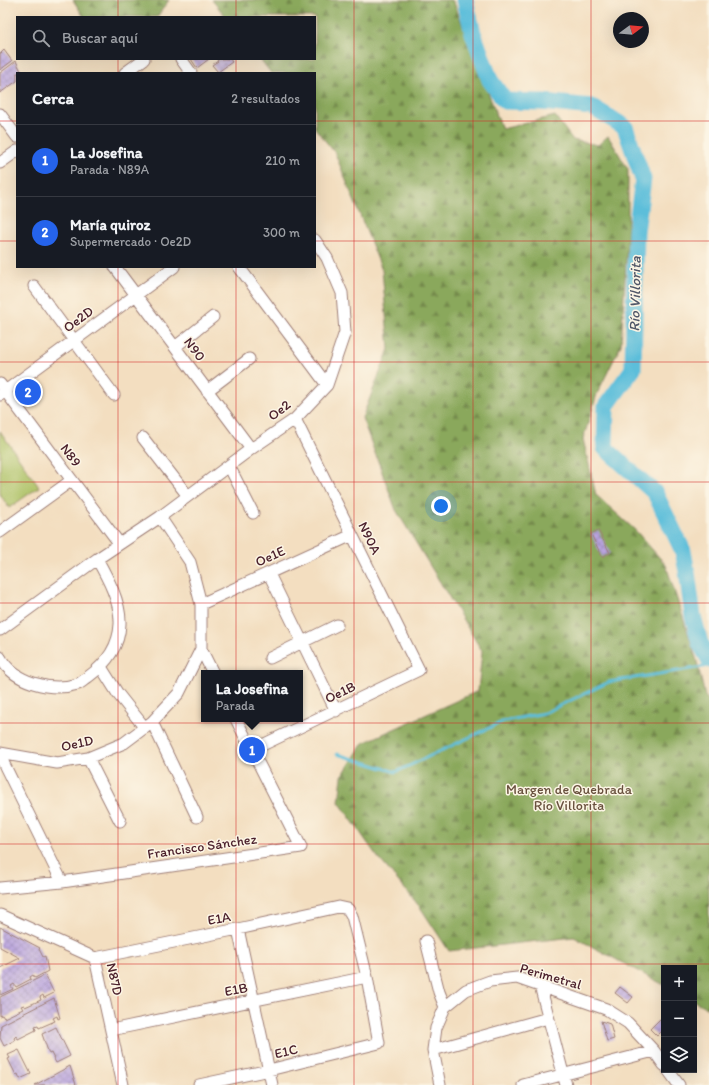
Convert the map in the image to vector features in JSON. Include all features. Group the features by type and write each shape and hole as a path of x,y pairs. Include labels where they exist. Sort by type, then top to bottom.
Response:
{"street":[{"path":"126,72 143,60"},
{"path":"182,60 190,72"},
{"path":"0,114 16,137"},
{"path":"0,164 16,152"},
{"name":"Oe2","path":"0,630 119,543 160,517 251,449 295,419 327,385 345,332 342,293 327,258 316,242"},
{"name":"N90","path":"116,268 251,449"},
{"name":"Oe2D","path":"2,390 74,341 173,268"},
{"path":"240,268 327,385"},
{"path":"34,286 114,395"},
{"path":"175,347 213,317"},
{"path":"207,391 249,358"},
{"name":"N89","path":"2,390 119,543"},
{"name":"N90A","path":"295,419 419,670"},
{"path":"143,438 188,496"},
{"path":"229,466 253,513"},
{"path":"0,532 72,480"},
{"path":"160,517 190,562 201,604 201,650 211,670"},
{"name":"Oe1E","path":"201,604 352,535"},
{"path":"0,657 21,679 47,687 79,684 101,667 113,651 120,624 114,589 97,559"},
{"path":"269,574 336,711"},
{"path":"270,658 337,625"},
{"name":"Oe1D","path":"0,755 57,762 88,758 124,743 149,725 179,693 201,650"},
{"path":"101,667 118,694 149,725 197,817"},
{"name":"Oe1B","path":"252,750 419,670"},
{"path":"238,722 252,750"},
{"name":"Francisco Sánchez","path":"0,888 62,882 301,847 252,750"},
{"path":"0,755 62,882"},
{"path":"88,758 120,821"},
{"name":"E1A","path":"95,958 238,929 339,906 348,909 352,916 367,977"},
{"name":"N87D","path":"0,915 95,958 123,1085"},
{"path":"238,929 272,1085"},
{"path":"426,941 439,992 445,1007"},
{"name":"E1B","path":"111,1030 367,977"},
{"name":"E1C","path":"199,1085 269,1070 379,1043 367,977"},
{"name":"Perimetral","path":"440,1085 433,1050 436,1028 445,1007 466,990 490,981 517,978 606,1009 628,1023 661,1061"},
{"path":"540,985 566,1085"},
{"path":"433,1050 548,1018"},
{"path":"523,1085 654,1051"},
{"path":"670,1073 679,1085"}],"green space":[{"path":"73,0 169,0 158,16 83,16"},
{"name":"Margen de Quebrada Río Villorita","path":"212,0 452,0 502,129 555,116 573,140 598,145 608,136 628,169 628,228 621,345 597,394 583,439 596,495 635,530 666,565 697,661 705,696 709,701 709,1009 697,1003 697,965 661,965 661,983 574,937 449,951 420,907 376,855 339,802 342,776 363,743 478,691 482,651 396,510 362,418 389,349 382,270 335,153 316,129 316,72 270,72 261,60 316,60 316,16 225,16"},
{"path":"0,431 39,487 9,508 0,494"}],"building":[{"path":"4,50 12,61 0,70 0,54"},
{"path":"192,60 208,60 197,68"},
{"path":"231,60 232,62 218,72 212,65 218,61"},
{"path":"16,61 22,72 16,72 16,82 0,93 0,73"},
{"path":"598,530 610,553 602,557 591,534"},
{"path":"0,927 40,948 39,949 43,957 45,956 48,971 35,978 33,975 30,977 31,979 16,987 14,984 11,986 13,989 0,995 0,968 20,958 0,947"},
{"path":"45,975 54,993 44,998 43,995 40,997 41,1000 25,1007 24,1005 21,1006 23,1009 4,1018 2,1015 0,1016 0,997"},
{"path":"620,987 633,997 628,1003 615,993"},
{"path":"54,998 60,1018 58,1019 57,1016 53,1018 55,1021 39,1028 38,1026 35,1027 36,1030 18,1039 16,1036 14,1038 15,1040 4,1046 0,1038 1,1025"},
{"path":"660,1019 661,1032 657,1036 650,1029"},
{"path":"601,1021 610,1024 614,1039 607,1041"},
{"path":"56,1027 70,1056 56,1063 51,1053 49,1054 42,1034"},
{"path":"19,1050 31,1074 20,1079 18,1074 16,1075 8,1059 10,1058 8,1055"},
{"path":"70,1066 76,1085 35,1085"}],"waterway":[{"name":"Río Villorita","path":"465,0 473,33 490,80 505,101 542,102 592,107 625,127 643,179 636,232 633,369 606,406 605,448 655,493 683,551 693,616 700,643 709,659"},
{"path":"337,754 396,772 504,721 544,713 609,682 709,666"}],"place":[{"name":"María quiroz","path":"28,392"},
{"name":"La Josefina","path":"252,750"}]}
